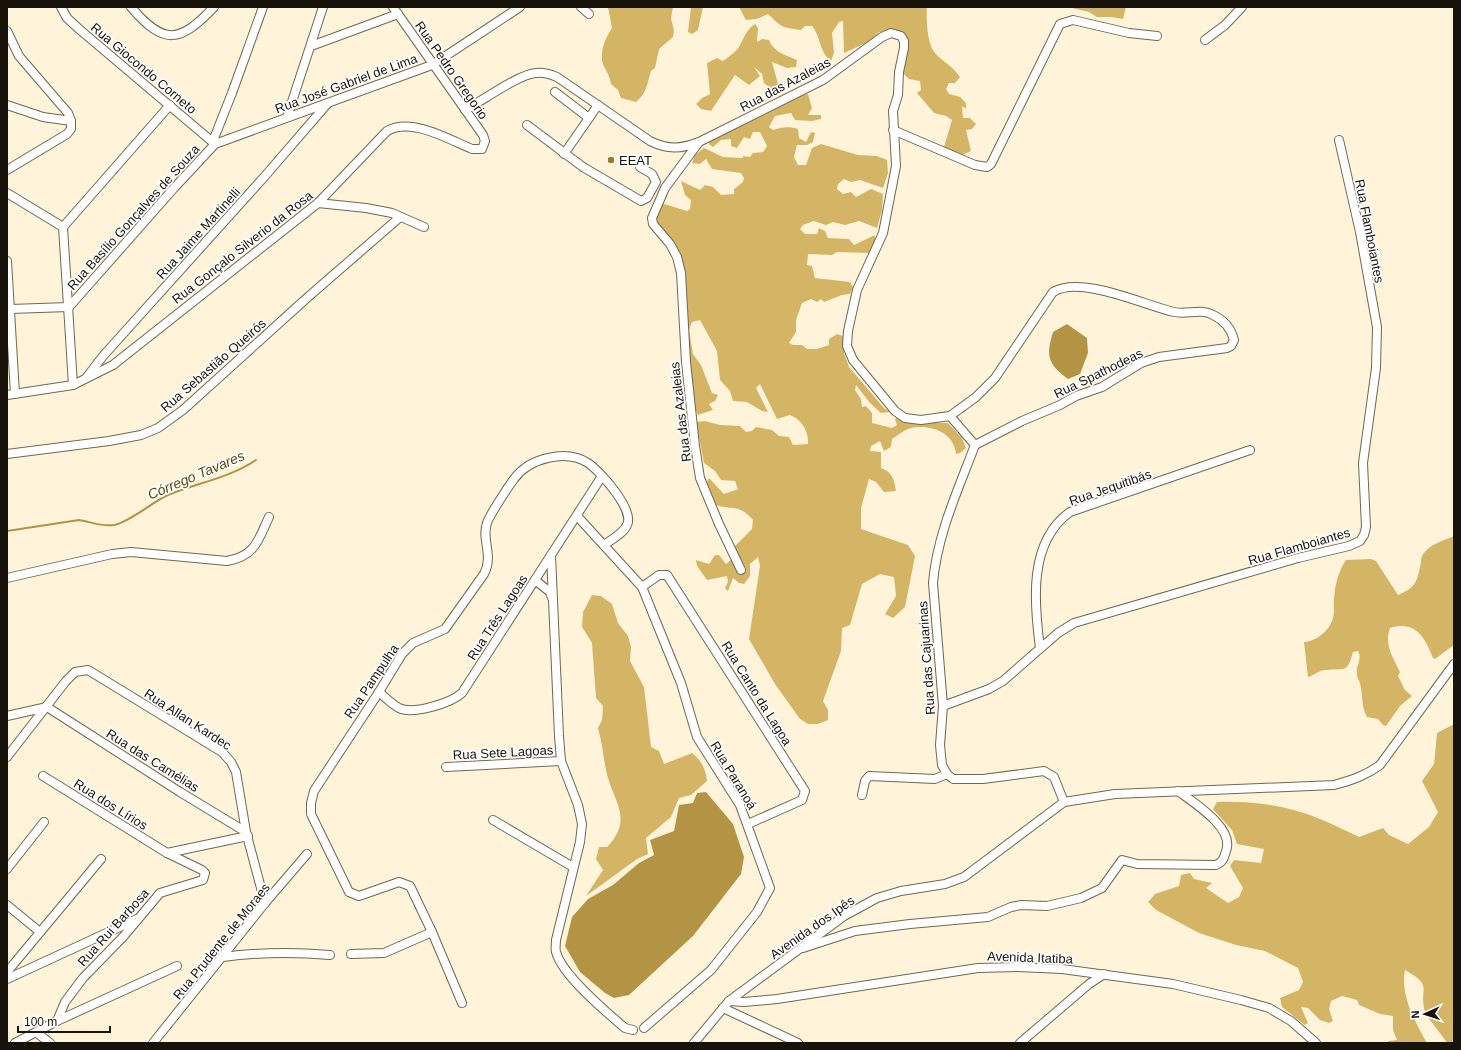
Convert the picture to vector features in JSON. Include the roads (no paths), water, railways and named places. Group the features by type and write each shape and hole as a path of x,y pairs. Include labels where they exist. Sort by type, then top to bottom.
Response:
{"street":[{"name":"Rua Giocondo Corneto","path":"61,7 67,18 79,29 214,142"},
{"path":"132,7 145,23 159,33 174,36 186,33 204,18 214,7"},
{"path":"214,142 262,7"},
{"path":"287,117 323,7"},
{"name":"Rua Pedro Gregorio","path":"393,7 432,65 483,135 485,141 482,149"},
{"name":"Rua José Gabriel de Lima","path":"214,142 329,103 432,65 520,7"},
{"path":"581,7 589,14"},
{"path":"1205,40 1225,25 1242,7"},
{"path":"311,46 398,14"},
{"path":"893,130 974,165 987,167 991,164 1060,24 1072,20 1129,33 1157,36"},
{"path":"7,31 19,56 64,106 71,121 71,129 67,134 7,170"},
{"name":"Rua das Azaleias","path":"741,570 719,524 700,478 686,362 681,273 677,257 670,244 653,224 652,218 665,188 699,142 823,80 890,33 897,34 904,41 898,83 898,95 893,111 896,166 883,233 856,290 848,331 847,346 853,360 895,411 905,418 921,420 950,416"},
{"path":"465,110 525,76 537,73 546,73 557,77 662,147 679,148 699,142"},
{"path":"555,92 589,118"},
{"name":"Rua Jaime Martinelli","path":"85,380 103,356 266,176 329,103"},
{"path":"7,105 43,117 71,121"},
{"path":"73,385 63,227 170,105"},
{"path":"564,154 598,105"},
{"path":"527,125 583,167 642,200 648,198 656,182 652,174 640,167"},
{"name":"Rua Gonçalo Silverio da Rosa","path":"11,395 73,385 113,365 318,203 387,131 394,128 414,126 472,148 482,149"},
{"name":"Rua Flamboiantes","path":"943,706 990,689 1002,681 1040,648 1074,623 1298,558 1349,546 1360,541 1364,535 1366,527 1363,463 1376,368 1377,327 1360,232 1339,140"},
{"name":"Rua Basílio Gonçalves de Souza","path":"69,307 214,142"},
{"path":"7,193 63,227"},
{"path":"318,203 366,208 392,213 399,218 424,227"},
{"name":"Rua Sebastião Queirós","path":"7,454 109,442 141,435 158,428 183,410 308,297 399,218"},
{"path":"7,261 8,297 10,309 11,395"},
{"name":"Rua Spathodeas","path":"950,416 976,397 995,378 1053,292 1059,289 1084,288 1104,291 1176,313 1202,312 1212,314 1227,324 1232,334 1234,340 1232,346 1227,348 1159,357 1141,363 1102,387 1076,396 975,445"},
{"path":"10,309 69,307"},
{"path":"103,356 113,365"},
{"path":"950,416 975,445"},
{"name":"Rua das Cajuarinas","path":"947,774 942,766 940,745 943,706 933,583 935,563 950,510 975,445"},
{"name":"Rua Jequitibás","path":"1040,648 1036,574 1044,547 1061,519 1078,509 1250,450"},
{"name":"Rua Pampulha","path":"462,1003 432,932 410,886 406,883 399,882 359,896 349,892 311,814 311,802 314,791 407,648 445,630 484,574 489,562 486,523 514,478 533,462 558,456 575,458 588,463 602,476 618,496 628,518 628,525 624,530 604,545"},
{"name":"Rua Três Lagoas","path":"379,692 398,708 405,710 413,710 456,698 462,693 602,476"},
{"name":"Rua Paranoá","path":"577,516 642,587 681,683 697,737 740,805 748,824 752,844 770,888 757,912 711,970 644,1028"},
{"path":"7,578 112,554 131,552 227,561 240,559 249,554 258,543 269,517"},
{"path":"551,555 559,736 562,761 578,805 582,824 580,842 556,940 556,952 568,972 584,990 625,1028 633,1030"},
{"name":"Rua Canto da Lagoa","path":"642,587 659,575 667,575 805,791 802,800 748,824"},
{"path":"535,580 550,592 553,600"},
{"path":"862,795 865,781 869,776 935,779 947,774 953,778 983,779 1044,771 1054,777 1064,802 1114,794 1334,785 1368,774 1380,765 1454,664"},
{"name":"Rua Allan Kardec","path":"47,707 75,672 88,670 222,752 232,762 236,772 247,834 265,903"},
{"path":"7,716 47,707"},
{"path":"7,757 47,707"},
{"name":"Rua das Camélias","path":"47,707 247,834"},
{"name":"Rua Sete Lagoas","path":"446,767 562,761"},
{"name":"Rua dos Lírios","path":"43,776 167,852 202,870 204,873"},
{"path":"800,949 855,931 910,924 988,917 1011,906 1047,906 1081,898 1102,888 1122,860 1137,864 1216,865 1222,862 1228,848 1226,836 1221,827 1211,817 1178,791"},
{"name":"Avenida dos Ipês","path":"694,1043 730,1001 844,916 877,898 901,891 945,884 964,877 1064,802"},
{"path":"493,820 573,868"},
{"path":"7,869 44,822"},
{"path":"167,852 247,834"},
{"name":"Rua Prudente de Moraes","path":"153,1043 224,957 265,903 308,854"},
{"path":"7,972 101,859"},
{"name":"Rua Rui Barbosa","path":"57,1021 65,1002 83,978 140,917 147,906 160,893 203,880 204,873"},
{"path":"7,905 40,932"},
{"path":"7,979 140,917"},
{"path":"351,954 384,953 432,932"},
{"path":"224,957 291,951 330,954"},
{"path":"15,1043 57,1021 177,966"},
{"name":"Avenida Itatiba","path":"730,1001 744,1002 777,999 900,978 978,968 1040,968 1104,974 1173,984 1241,1000 1269,1008 1291,1021 1316,1043"},
{"path":"1020,1043 1089,984 1104,974"},
{"path":"723,1008 798,1043"},
{"path":"37,1032 50,1043"},
{"path":"1305,1043 1306,1034"}],"waterway":[{"name":"Córrego Tavares","path":"7,531 79,520 101,525 114,525 127,520 168,495 224,476 256,460"}],"place":[{"name":"EEAT","path":"611,160"}]}
